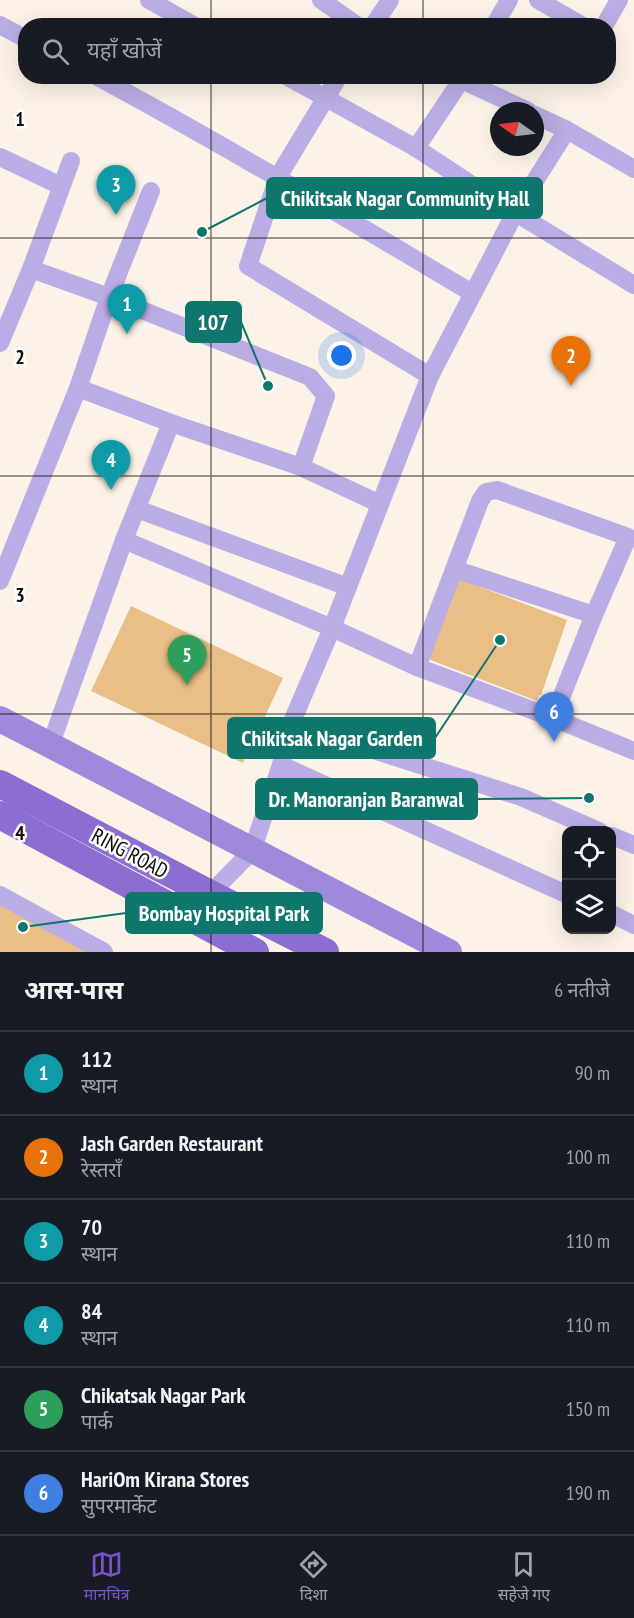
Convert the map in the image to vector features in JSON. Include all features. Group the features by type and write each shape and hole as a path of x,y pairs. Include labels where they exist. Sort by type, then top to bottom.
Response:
{"main road":[{"name":"RING ROAD","path":"0,784 325,952"},
{"name":"RING ROAD","path":"0,815 255,952"}],"street":[{"path":"149,0 181,18"},
{"path":"321,0 346,18"},
{"path":"378,18 390,0"},
{"path":"499,18 509,0"},
{"path":"538,0 569,18"},
{"path":"609,18 620,0"},
{"path":"0,25 18,35"},
{"path":"111,84 278,177 472,293"},
{"path":"300,84 416,148 501,204 516,211 634,285"},
{"path":"334,84 278,177 248,266 430,376"},
{"path":"416,148 459,84"},
{"path":"475,84 510,102"},
{"path":"544,119 634,169"},
{"path":"210,894 252,851 281,765 291,724 332,628 430,376 516,211 567,130"},
{"path":"0,157 61,186"},
{"path":"0,343 31,269 71,161"},
{"path":"0,581 78,387 109,297 151,191"},
{"path":"31,269 109,297 310,377 326,396 301,467"},
{"path":"78,387 171,423 301,467 380,504"},
{"path":"50,746 124,540 171,423"},
{"path":"479,482 480,501"},
{"path":"417,667 453,569 480,501 486,492 497,490 631,538 594,615 553,718"},
{"path":"137,509 348,586"},
{"path":"124,540 332,628 417,667 553,718 634,752"},
{"path":"453,569 594,615"},
{"path":"0,719 449,952"},
{"path":"291,724 521,797 588,826"},
{"path":"281,765 562,892"},
{"path":"616,838 634,845"},
{"path":"0,895 104,952"},
{"path":"616,916 634,925"}],"shaded area":[{"path":"459,579 567,620 537,701 428,659"},
{"path":"131,606 283,678 243,763 91,691"},
{"path":"0,902 92,952 0,952"}],"place":[{"name":"70","path":"116,215"},
{"name":"Chikitsak Nagar Community Hall","path":"202,232"},
{"name":"112","path":"127,334"},
{"name":"107","path":"268,386"},
{"name":"Jash Garden Restaurant","path":"571,386"},
{"name":"84","path":"111,490"},
{"name":"Chikitsak Nagar Garden","path":"500,640"},
{"name":"Chikatsak Nagar Park","path":"187,685"},
{"name":"HariOm Kirana Stores","path":"554,742"},
{"name":"Dr. Manoranjan Baranwal","path":"589,798"},
{"name":"Bombay Hospital Park","path":"23,927"}]}
